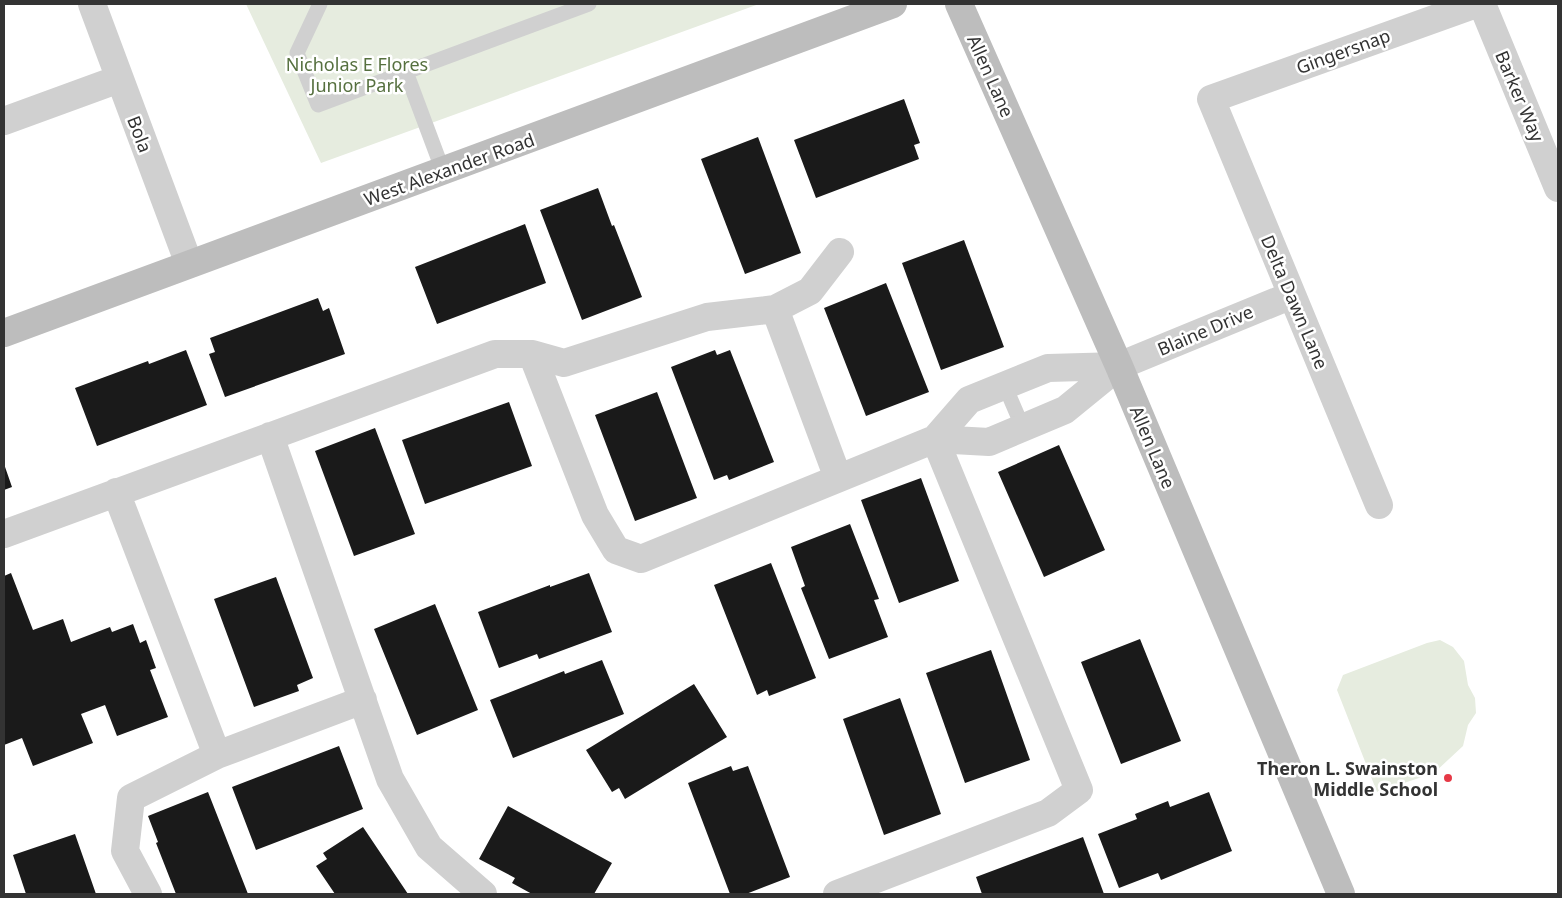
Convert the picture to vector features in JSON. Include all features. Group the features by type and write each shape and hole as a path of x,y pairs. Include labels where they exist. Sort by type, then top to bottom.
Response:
{"main road":[{"name":"West Alexander Road","path":"4,333 893,4"},
{"name":"Allen Lane","path":"959,4 1119,366 1341,894"}],"street":[{"name":"Bola","path":"92,4 189,264"},
{"name":"Gingersnap","path":"1210,99 1476,4"},
{"name":"Barker Way","path":"1482,4 1558,188"},
{"path":"4,121 119,79"},
{"name":"Delta Dawn Lane","path":"1210,99 1379,505"},
{"path":"4,534 495,354 532,354 564,363 706,317 776,309 810,292 840,252"},
{"name":"Blaine Drive","path":"1119,366 1292,295"},
{"path":"776,309 838,478"},
{"path":"532,354 595,516 616,550 641,559 935,439 989,442 1065,410 1119,366"},
{"path":"935,439 969,400 1048,368 1119,366"},
{"path":"270,436 390,779 429,847 483,894"},
{"path":"837,894 1048,813 1079,790 935,439"},
{"path":"116,492 217,755"},
{"path":"148,894 124,851 130,798 217,755 363,700"}],"lane":[{"path":"320,4 297,53 318,105 589,4"},
{"path":"406,72 443,171"},
{"path":"1005,386 1023,428"}],"green space":[{"name":"Nicholas E Flores Junior Park","path":"246,4 759,4 321,163"},
{"path":"1440,640 1453,647 1464,661 1468,685 1475,698 1476,713 1468,725 1463,746 1434,773 1377,792 1337,690 1343,675 1427,643"}],"building":[{"path":"904,99 920,143 914,145 919,159 816,198 794,140"},
{"path":"758,137 801,253 745,274 701,159"},
{"path":"598,188 642,297 582,320 540,210"},
{"path":"525,224 546,283 437,324 415,267"},
{"path":"964,240 1004,347 941,370 902,263"},
{"path":"886,283 929,392 866,416 824,308"},
{"path":"318,298 323,311 329,308 345,354 225,397 209,354 215,352 210,338"},
{"path":"186,350 207,405 97,446 75,388 148,361 149,364"},
{"path":"715,350 717,355 730,350 774,462 729,480 727,475 714,480 671,367"},
{"path":"657,392 697,498 635,521 595,415"},
{"path":"509,402 532,466 425,504 402,440"},
{"path":"375,428 415,534 354,556 315,451"},
{"path":"1059,445 1105,550 1044,577 998,472"},
{"path":"4,464 12,487 4,490"},
{"path":"921,478 959,581 899,603 861,500"},
{"path":"850,524 879,599 874,600 888,637 829,659 801,588 805,586 791,547"},
{"path":"771,563 816,678 769,696 767,690 757,695 714,585"},
{"path":"11,573 33,630 63,619 71,642 110,627 112,632 133,624 140,643 146,640 156,668 150,670 168,717 117,736 105,705 81,714 93,743 33,766 22,738 4,745 4,576"},
{"path":"589,573 612,632 539,659 537,654 499,668 478,612 550,585 550,587"},
{"path":"276,577 313,678 297,685 299,691 254,707 214,599"},
{"path":"435,604 478,710 417,735 374,629"},
{"path":"1140,639 1181,741 1121,764 1081,662"},
{"path":"991,650 1030,760 965,783 926,673"},
{"path":"602,660 624,714 513,758 490,700 564,671 565,674"},
{"path":"694,684 727,737 625,799 619,788 612,792 586,750"},
{"path":"900,698 941,814 884,835 843,719"},
{"path":"339,746 363,809 256,850 232,787"},
{"path":"731,766 733,771 748,766 790,877 746,894 730,894 688,783"},
{"path":"208,792 248,894 176,894 156,843 158,842 148,816"},
{"path":"1209,792 1232,851 1161,880 1158,873 1119,888 1098,834 1137,819 1135,814 1168,801 1170,807"},
{"path":"508,806 612,863 594,894 532,894 512,883 515,878 479,859"},
{"path":"363,827 408,894 335,894 316,866 327,859 323,853"},
{"path":"75,834 96,894 26,894 13,855"},
{"path":"1083,837 1104,894 982,894 976,877"}],"place":[{"name":"Theron L. Swainston Middle School","path":"1448,778"}]}
